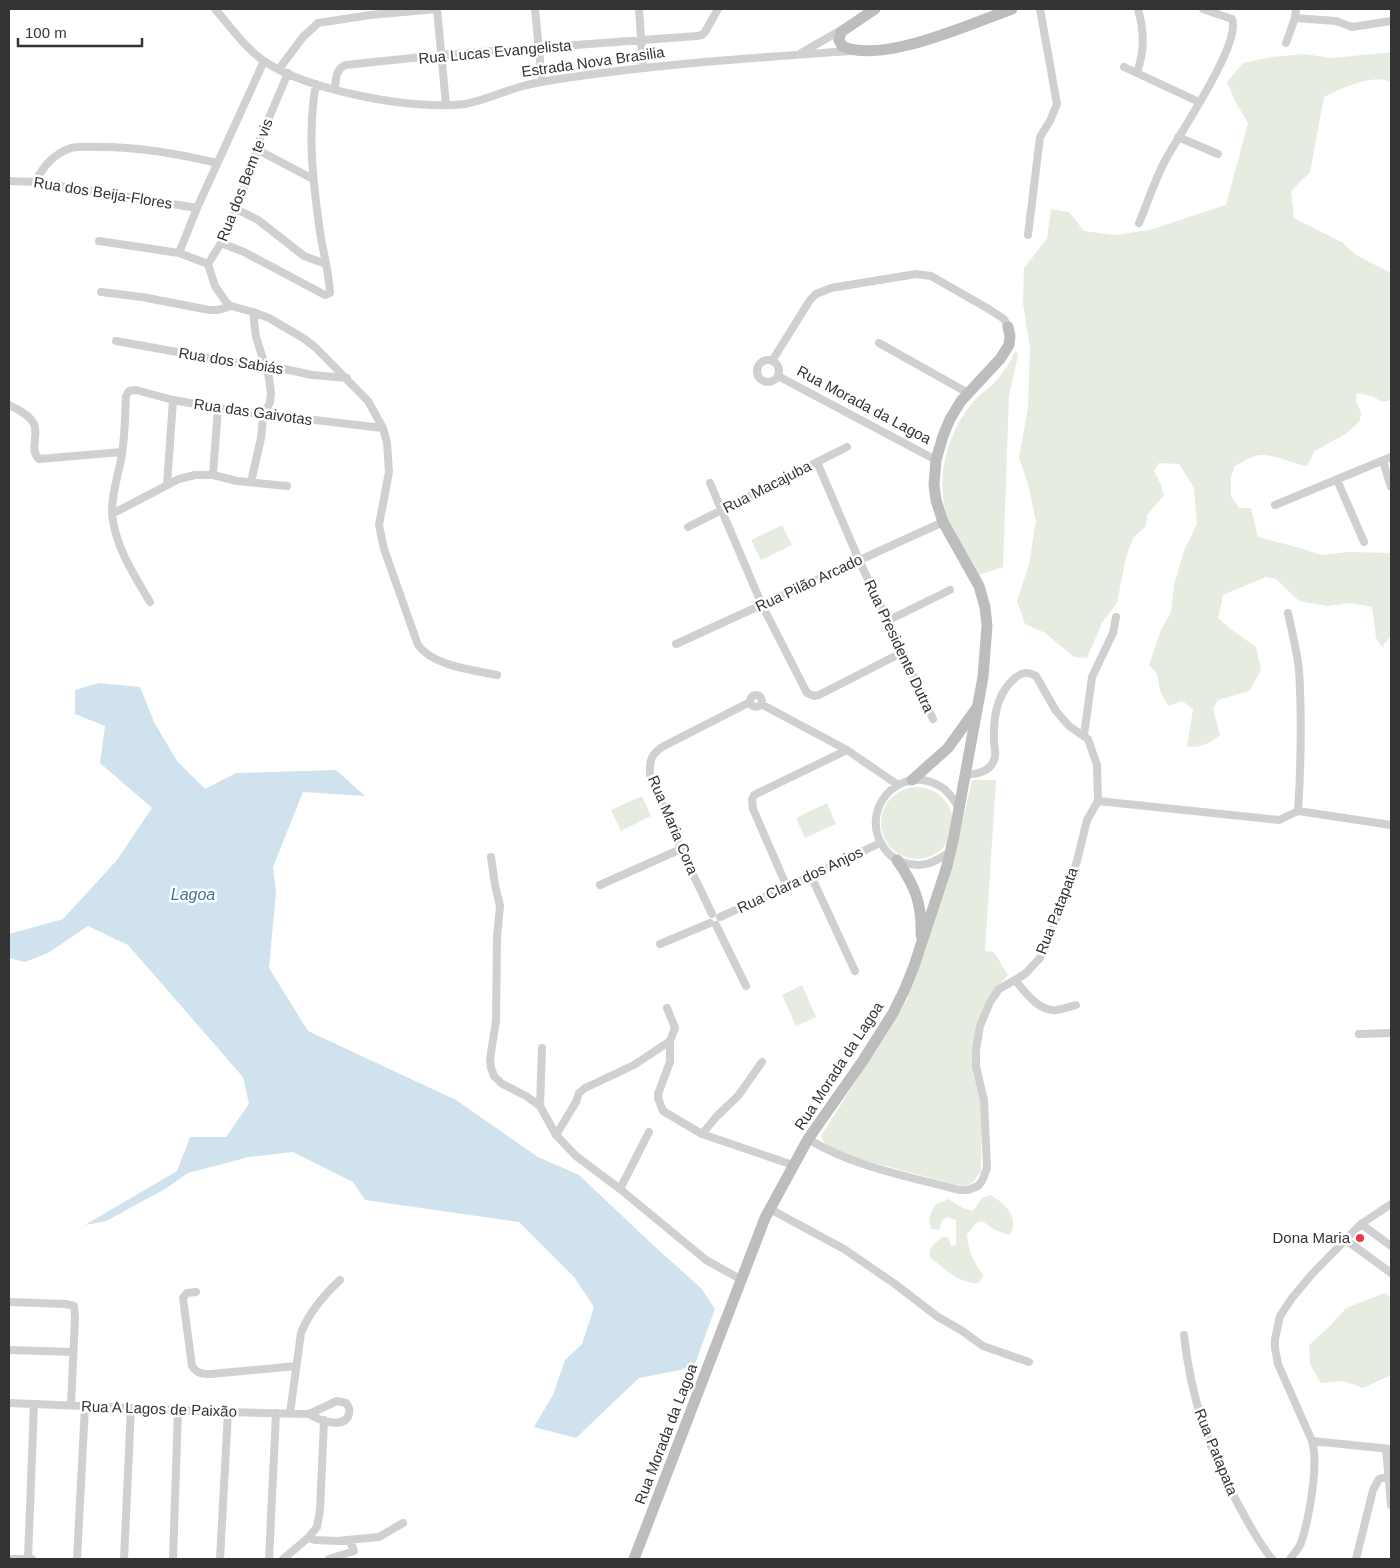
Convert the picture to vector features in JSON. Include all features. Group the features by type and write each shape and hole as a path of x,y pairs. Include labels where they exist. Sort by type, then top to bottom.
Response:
{"street":[{"name":"Estrada Nova Brasilia","path":"214,9 264,61 288,73 316,84 378,100 446,105 466,104 542,81 643,68 888,49 935,38 1012,9"},
{"path":"279,69 303,37 318,23 361,16 437,9 446,105"},
{"path":"535,9 542,81"},
{"path":"639,9 643,68"},
{"name":"Rua Lucas Evangelista","path":"335,89 338,69 345,64 702,35 718,9"},
{"name":"Estrada Nova Brasilia","path":"797,55 875,9"},
{"path":"1028,236 1040,137 1050,121 1057,104 1040,9"},
{"path":"1137,72 1144,42 1144,31 1138,9"},
{"path":"1139,223 1164,161 1216,74 1234,25 1232,19 1203,9"},
{"path":"1286,43 1295,18 1296,9"},
{"path":"1295,18 1336,21 1352,27 1391,21"},
{"path":"847,27 841,32 839,40 842,46 854,51"},
{"name":"Rua dos Bem te vis","path":"179,253 197,208 264,61"},
{"path":"1124,66 1199,102"},
{"name":"Rua dos Bem te vis","path":"208,264 221,243 236,209 246,185 256,149 288,73"},
{"path":"221,243 244,252 328,295 330,290 313,179 310,124 316,84"},
{"path":"1178,137 1218,154"},
{"path":"35,182 44,166 51,159 62,152 79,147 116,147 145,150 177,154 217,163"},
{"path":"256,149 313,179"},
{"name":"Rua dos Beija-Flores","path":"9,181 35,182 197,208"},
{"path":"236,209 258,220 304,256 326,264"},
{"path":"99,241 179,253 208,264 215,286 230,306"},
{"name":"Rua Morada da Lagoa","path":"634,1559 770,1209 808,1139 880,1035 904,990 921,945 951,850 978,706 987,646 987,626 979,586 943,522 936,500 934,485 936,460 950,419 961,401 1000,359 1009,345 1010,336 1004,319 931,276 916,274 831,288 816,294 810,300 772,361"},
{"path":"102,292 142,297 201,309 218,310 230,306 253,312 303,338 347,378 368,401 383,428 387,443 389,472 379,517 380,534 418,645 424,653 435,659 497,675"},
{"path":"251,482 265,413 271,394 266,365 256,337 253,312"},
{"name":"Rua dos Sabiás","path":"116,341 244,364 266,365 312,375 347,378"},
{"path":"880,344 968,393"},
{"path":"768,360 772,361 778,367 778,376 771,382 766,382 762,380 757,372 760,364 768,360"},
{"name":"Rua Morada da Lagoa","path":"778,376 936,460"},
{"name":"Rua das Gaivotas","path":"122,452 126,396 129,391 136,390 173,400 236,410 312,421 383,428"},
{"path":"167,485 173,400"},
{"path":"9,405 26,416 34,424 35,455 39,459 122,452 112,514 124,556 150,602"},
{"path":"213,475 218,406"},
{"name":"Rua Macajuba","path":"688,527 847,447"},
{"path":"1275,505 1391,457"},
{"path":"1384,461 1391,487"},
{"name":"Rua Presidente Dutra","path":"817,462 859,560 933,719"},
{"path":"112,514 188,476 213,475 286,486"},
{"path":"1337,480 1364,542"},
{"path":"710,483 762,605 805,689 810,695 819,695 902,652"},
{"name":"Rua Pilão Arcado","path":"676,644 943,522"},
{"path":"887,621 950,590"},
{"path":"1288,613 1296,648 1300,699 1298,811"},
{"path":"1084,736 1092,678 1113,632 1116,617"},
{"name":"Rua Patapata","path":"808,1139 860,1164 958,1190 968,1190 978,1186 982,1181 986,1168 984,1100 976,1067 976,1050 979,1034 990,1002 995,995 1007,984 1032,969 1048,942 1077,861 1087,820 1098,801 1097,765 1088,739 1069,726 1056,711 1036,676 1024,672 1009,684 994,713 995,759 992,765 982,772 965,775"},
{"name":"Rua Maria Cora","path":"746,986 713,921 681,849 650,774 649,764 656,751 664,746 750,702 755,707 761,704 847,750"},
{"path":"921,945 919,902 910,879 897,860 887,852 880,842 876,832 877,810 886,795 898,785 912,780 948,748 978,706"},
{"path":"787,887 752,809 754,795 847,750 898,785"},
{"path":"912,780 926,781 939,786 950,794 959,808"},
{"path":"1098,801 1279,820 1298,811 1391,825"},
{"name":"Rua Clara dos Anjos","path":"713,921 720,922 720,917 880,842"},
{"path":"600,885 681,849"},
{"path":"897,860 910,865 926,865 940,860 951,850"},
{"path":"491,857 500,906 497,937 497,1006 491,1052 491,1068 494,1076 540,1106 556,1135 576,1156 620,1189 706,1260 742,1280"},
{"path":"811,876 855,971"},
{"path":"660,944 713,921"},
{"path":"1015,980 1036,1003 1044,1007 1058,1010 1076,1005"},
{"path":"667,1008 675,1028 670,1041 670,1062 658,1094 663,1111 702,1134 793,1165"},
{"path":"1358,1034 1391,1032"},
{"path":"556,1135 576,1102 579,1093 585,1088 592,1083 634,1065 670,1041"},
{"path":"540,1106 542,1048"},
{"path":"702,1134 738,1096 762,1062"},
{"path":"620,1189 650,1132"},
{"path":"1290,1559 1300,1544 1308,1513 1314,1457 1312,1440 1278,1364 1275,1348 1276,1326 1292,1298 1312,1274 1361,1224 1391,1204"},
{"path":"770,1209 844,1249 895,1284 938,1317 961,1330 983,1346 1029,1362"},
{"path":"1361,1224 1391,1246"},
{"path":"1346,1240 1391,1274"},
{"path":"290,1414 301,1333 305,1322 314,1308 340,1280"},
{"path":"196,1292 187,1292 183,1298 192,1366 195,1371 202,1374 211,1374 296,1366"},
{"path":"9,1302 71,1304 74,1308 71,1405"},
{"name":"Rua Patapata","path":"1184,1335 1192,1386 1198,1412 1208,1440 1245,1518 1272,1559"},
{"path":"9,1350 73,1352"},
{"name":"Rua A Lagos de Paixão","path":"9,1403 309,1414 336,1422 344,1421 348,1418 349,1410 346,1403 338,1401 309,1414"},
{"path":"28,1559 34,1404"},
{"path":"77,1559 84,1406"},
{"path":"124,1559 131,1408"},
{"path":"173,1559 178,1410"},
{"path":"220,1559 228,1412"},
{"path":"270,1559 276,1413"},
{"path":"283,1559 315,1531 320,1518 324,1420"},
{"path":"1312,1440 1389,1449 1388,1476 1391,1505"},
{"path":"1356,1559 1373,1490 1379,1479 1388,1476"},
{"path":"308,1538 315,1540 350,1540 381,1537 403,1522"},
{"path":"329,1559 354,1551 350,1540"},
{"path":"9,1559 32,1559"}],"shaded area":[{"path":"1391,53 1391,82 1375,79 1357,83 1324,97 1310,172 1291,191 1294,218 1343,243 1356,255 1391,273 1391,400 1383,402 1371,396 1357,393 1356,401 1361,412 1360,421 1347,433 1315,451 1307,466 1273,456 1259,455 1235,466 1231,477 1231,496 1239,508 1251,508 1258,537 1321,555 1349,552 1391,553 1391,636 1382,647 1376,638 1372,607 1350,603 1327,606 1299,601 1276,579 1266,577 1223,595 1218,618 1256,647 1261,670 1249,691 1218,700 1213,709 1220,735 1205,744 1187,747 1193,709 1182,701 1168,706 1160,691 1157,674 1149,665 1161,630 1171,612 1174,585 1184,551 1197,524 1194,488 1179,464 1159,463 1154,471 1164,495 1147,515 1146,526 1133,538 1126,557 1117,603 1102,623 1087,658 1074,657 1045,633 1025,624 1017,601 1029,564 1036,521 1028,484 1019,458 1028,407 1030,348 1023,303 1024,268 1047,239 1051,209 1069,212 1084,231 1115,235 1150,230 1226,205 1248,123 1235,101 1227,82 1243,63 1272,57 1303,54 1332,58"},
{"path":"1016,350 1018,355 1009,396 1003,567 979,575 958,541 946,514 942,481 944,465 948,449 961,419 975,400 999,377"},
{"path":"782,525 792,545 761,560 751,540"},
{"path":"972,780 996,780 985,951 994,952 1008,975 988,997 977,1029 973,1075 982,1100 981,1171 974,1181 965,1187 859,1159 826,1146 821,1136 907,1000 959,836"},
{"path":"917,787 937,793 947,803 953,823 947,843 937,853 917,859 897,853 887,843 881,823 887,803 897,793"},
{"path":"642,796 651,816 621,831 611,810"},
{"path":"827,803 836,824 805,838 796,818"},
{"path":"802,985 816,1017 796,1026 782,995"},
{"path":"990,1195 1006,1206 1012,1217 1013,1228 1010,1235 995,1230 982,1221 976,1223 967,1235 972,1256 983,1275 979,1283 972,1283 958,1278 929,1256 931,1247 942,1237 948,1237 951,1246 956,1245 956,1220 947,1217 942,1221 939,1230 931,1229 929,1218 935,1205 948,1199 963,1208 973,1211 982,1198"},
{"path":"1385,1293 1391,1298 1391,1375 1363,1388 1344,1381 1321,1383 1310,1364 1309,1345 1346,1308"}],"water":[{"name":"Lagoa","path":"99,683 140,687 154,722 177,761 205,789 236,773 336,770 365,796 303,792 273,867 276,892 269,968 308,1031 456,1100 538,1157 579,1175 701,1288 715,1309 695,1364 680,1370 639,1378 576,1438 534,1427 553,1395 565,1360 582,1344 594,1307 574,1277 519,1222 365,1200 353,1182 293,1152 249,1157 188,1173 165,1189 106,1221 85,1225 177,1171 190,1137 226,1137 249,1104 243,1077 128,945 88,926 48,953 25,962 9,958 9,934 63,919 117,860 152,808 100,763 105,726 75,714 75,690"}],"place":[{"name":"Dona Maria","path":"1360,1238"}]}
